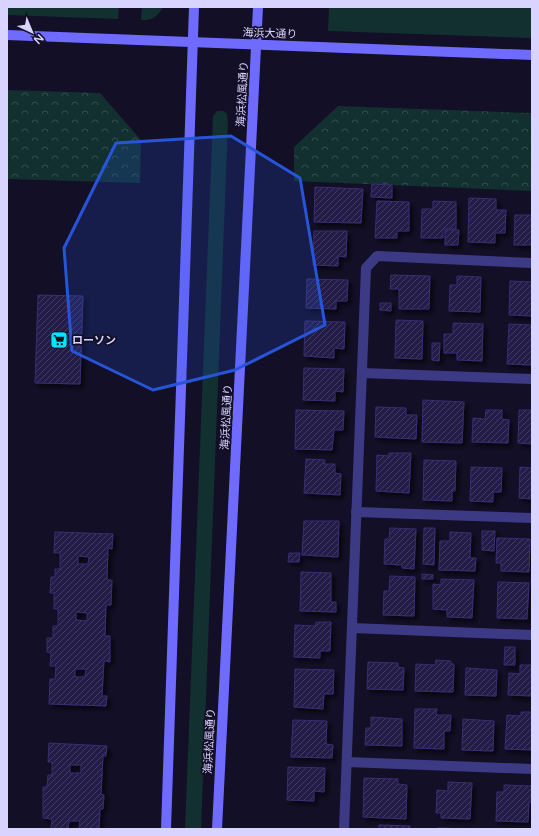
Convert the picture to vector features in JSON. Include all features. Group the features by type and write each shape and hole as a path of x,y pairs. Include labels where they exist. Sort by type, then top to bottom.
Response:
{"street":[{"path":"166,829 194,7"},
{"name":"海浜松風通り","path":"217,829 258,7"},
{"name":"海浜大通り","path":"7,34 532,55"},
{"path":"344,829 366,268 377,256 532,263"},
{"path":"362,373 532,379"},
{"path":"356,512 532,518"},
{"path":"352,628 532,635"},
{"path":"347,762 532,769"}],"highlighted area":[{"path":"231,136 300,178 325,325 235,370 153,390 72,351 64,248 116,143"}],"green space":[{"path":"7,7 119,7 118,19 7,15"},
{"path":"142,7 163,7 154,17 148,20 141,20"},
{"path":"329,7 532,7 532,38 328,31"},
{"path":"7,90 100,93 141,140 140,183 7,179"},
{"path":"338,106 532,113 532,191 294,181 294,147"},
{"path":"217,111 224,111 227,114 228,121 201,829 185,829 213,116"}],"building":[{"path":"372,184 392,185 392,198 371,197"},
{"path":"315,187 363,189 361,223 314,222"},
{"path":"469,198 496,199 496,210 506,210 505,233 495,233 495,243 468,242"},
{"path":"377,201 409,202 409,231 397,231 397,238 375,238"},
{"path":"433,201 456,202 456,229 443,229 443,238 421,238 422,209 433,209"},
{"path":"515,215 532,215 532,245 514,245"},
{"path":"445,230 459,230 458,245 445,245"},
{"path":"314,231 347,231 346,257 338,256 338,266 313,265"},
{"path":"391,275 430,276 429,309 399,309 399,289 390,289"},
{"path":"457,276 481,277 480,312 449,311 450,285 457,285"},
{"path":"307,279 348,280 347,301 336,301 336,309 306,308"},
{"path":"510,281 532,282 532,316 509,315"},
{"name":"ローソン","path":"38,295 83,296 80,384 35,383"},
{"path":"380,303 391,303 391,311 380,310"},
{"path":"396,320 423,321 422,359 395,358"},
{"path":"305,321 345,322 344,349 334,348 334,358 304,356"},
{"path":"453,323 483,324 482,361 457,360 457,353 444,353 444,334 453,334"},
{"path":"509,324 532,325 532,365 507,364"},
{"path":"432,343 440,343 439,361 432,360"},
{"path":"304,368 344,369 343,392 335,391 335,401 303,400"},
{"path":"423,400 464,402 462,443 422,442"},
{"path":"376,407 406,408 406,415 417,415 416,439 375,437"},
{"path":"296,410 344,411 343,430 334,430 332,450 295,449"},
{"path":"486,410 502,410 502,419 509,420 508,443 472,442 473,418 485,419"},
{"path":"519,410 532,410 532,444 518,443"},
{"path":"389,453 411,453 409,493 376,491 377,455 389,456"},
{"path":"306,459 325,460 324,464 335,464 335,473 341,474 340,495 304,493"},
{"path":"424,460 456,461 455,491 452,491 452,501 423,500"},
{"path":"471,467 502,468 501,492 493,492 493,502 470,501"},
{"path":"520,467 532,468 532,499 519,498"},
{"path":"304,521 339,521 338,557 302,555"},
{"path":"390,528 416,529 414,569 402,568 402,565 384,564 385,539 389,539"},
{"path":"424,528 435,528 434,565 423,564"},
{"path":"482,531 495,531 494,551 482,550"},
{"path":"55,532 113,534 112,549 108,548 107,580 112,580 111,605 106,605 105,636 110,636 110,662 104,661 102,696 107,696 106,706 49,704 50,679 55,679 56,666 50,666 51,653 47,652 47,638 53,638 53,626 58,626 58,609 54,609 54,593 50,593 51,577 55,577 55,569 60,569 60,553 54,553","holes":["78,556 89,557 88,564 78,564","76,612 87,613 87,621 76,620","75,669 86,669 85,677 75,677"]},
{"path":"450,532 471,533 470,558 476,558 475,571 439,570 440,541 450,541"},
{"path":"497,538 530,539 529,572 501,571 501,563 496,563"},
{"path":"289,553 300,553 299,562 288,562"},
{"path":"301,572 331,573 331,602 336,602 336,612 300,611"},
{"path":"422,574 433,575 433,579 422,579"},
{"path":"390,576 415,577 414,616 383,615 384,591 389,591"},
{"path":"441,579 474,580 472,618 447,617 447,610 433,609 433,584 441,585"},
{"path":"498,582 529,583 527,619 497,618"},
{"path":"316,622 331,622 330,651 320,651 320,658 294,657 295,625 315,626"},
{"path":"505,647 515,647 515,665 504,665"},
{"path":"436,660 451,661 451,664 454,664 453,692 415,691 416,664 435,665"},
{"path":"368,662 398,663 398,667 404,668 403,690 367,689"},
{"path":"520,665 532,665 532,696 508,695 509,673 520,674"},
{"path":"466,668 497,670 496,696 465,695"},
{"path":"295,669 334,670 333,694 324,694 323,709 294,707"},
{"path":"415,709 437,709 436,715 451,715 450,731 444,731 444,749 414,748"},
{"path":"521,712 532,712 532,750 505,749 507,715 521,716"},
{"path":"371,717 402,719 402,746 365,745 366,728 371,728"},
{"path":"463,719 494,721 493,751 462,750"},
{"path":"293,720 327,721 326,744 333,745 332,758 291,757"},
{"path":"49,743 107,746 106,756 103,756 101,794 104,795 103,809 100,809 99,829 79,829 80,821 69,821 68,829 51,829 52,819 43,818 43,787 47,787 48,775 52,775 52,762 48,762","holes":["70,765 81,765 81,773 70,773"]},
{"path":"288,767 325,768 324,792 314,791 314,801 287,800"},
{"path":"364,778 398,779 398,784 407,785 406,819 363,817"},
{"path":"448,782 472,783 470,819 441,818 441,813 436,813 437,790 448,791"},
{"path":"504,785 532,786 532,802 529,802 528,822 496,821 497,792 504,792"},
{"path":"379,825 410,826 410,829 379,829"},
{"path":"441,828 469,829 437,829"}],"place":[{"name":"ローソン","path":"59,340"}]}
